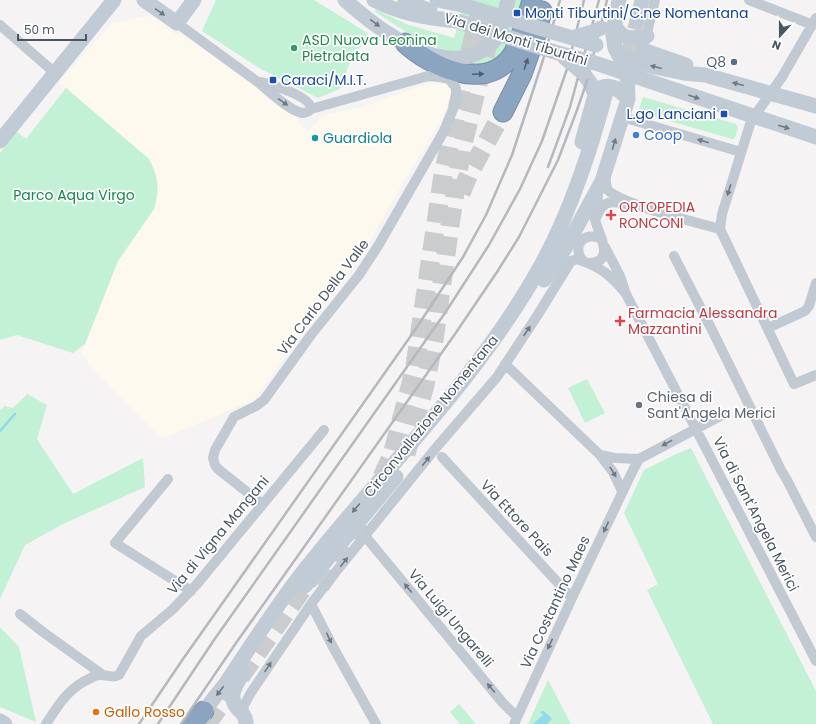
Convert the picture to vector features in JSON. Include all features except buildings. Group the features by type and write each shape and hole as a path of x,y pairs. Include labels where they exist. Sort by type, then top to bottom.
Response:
{"highway":[{"path":"405,43 420,55 454,71 469,74 488,73 502,65 513,54 532,0"},
{"path":"503,112 522,74 536,34 545,0"}],"street":[{"path":"0,141 114,0"},
{"path":"144,0 177,23 194,0"},
{"path":"346,0 379,26 405,43 429,54 447,59 463,58 475,55 490,45 496,39 508,0"},
{"path":"374,0 390,8 414,15 430,19 457,21"},
{"name":"Via dei Monti Tiburtini","path":"405,0 421,8 457,21 558,53 572,63 587,68 628,74 816,137"},
{"name":"Via dei Monti Tiburtini","path":"437,0 458,2 596,45 617,53 640,56 668,70 705,75 816,106"},
{"path":"619,0 623,21 620,34 625,37 633,38 647,36"},
{"path":"628,74 624,63 617,53 613,38 623,21 632,0"},
{"path":"572,38 623,21 642,0"},
{"path":"611,95 640,56 647,36 655,0"},
{"path":"749,0 814,21 771,93 753,117 748,127 721,219 720,229 794,384 816,375"},
{"name":"Via Carlo Della Valle","path":"177,23 257,81 282,89 305,99 311,104 312,109 428,76 445,78 452,82 457,92 456,102 451,117 430,157 378,246 359,275 311,335 264,400 256,406 234,417 215,450 213,458 216,467 262,504"},
{"path":"0,25 55,73"},
{"path":"587,68 591,84 611,95 622,117 603,177 595,210 596,221 604,243"},
{"path":"611,95 657,84"},
{"name":"Circonvallazione Nomentana","path":"245,719 234,702 233,690 246,669 273,630 320,568 467,392 518,321 544,280 592,174 611,95"},
{"name":"Circonvallazione Nomentana","path":"199,720 281,601 312,561 446,402 487,348 519,301 550,248 568,209 611,95"},
{"path":"622,117 740,152"},
{"path":"544,280 568,244 603,177"},
{"path":"603,177 608,191 614,195 640,206 720,229"},
{"path":"596,221 601,207 607,203 640,206"},
{"path":"586,262 579,252 579,246 585,237 590,236 604,243"},
{"name":"Circonvallazione Nomentana","path":"245,719 244,705 252,691 311,604 435,450 486,391 537,316 569,263 575,259 596,263 603,255 604,243"},
{"name":"Via di Sant'Angela Merici","path":"604,243 620,276 626,294 816,661"},
{"path":"674,256 731,366 781,470 816,537"},
{"name":"Via di Sant'Angela Merici","path":"586,262 610,276 626,294"},
{"path":"768,328 805,311 809,306 816,283"},
{"path":"505,364 600,455 613,472 622,491"},
{"path":"600,455 615,458 639,459 724,414"},
{"name":"Via di Vigna Mangani","path":"46,724 62,700 70,692 95,676 119,676 141,636 191,591 324,430"},
{"name":"Via Ettore Pais","path":"442,456 572,598"},
{"name":"Via Costantino Maes","path":"516,721 622,491 639,459"},
{"path":"168,479 115,543 191,591"},
{"name":"Via Luigi Ungarelli","path":"365,536 516,721"},
{"path":"311,604 336,653 376,724"},
{"path":"20,614 102,675"},
{"path":"0,721 5,724"}],"shaded area":[{"path":"147,16 157,16 159,20 164,23 164,26 177,35 180,33 297,115 299,120 298,122 308,131 324,115 362,107 429,83 440,82 446,84 451,91 451,96 442,118 366,248 252,403 242,405 162,439 81,355 118,261 154,209 158,192 156,174 149,159 59,82 112,23"}],"green space":[{"name":"ASD Nuova Leonina Pietralata","path":"216,0 314,0 369,34 350,62 340,89 318,98 261,69 202,31"},
{"path":"466,0 504,0 488,38 474,48 456,53 441,50 406,32 374,11 377,10 406,24 454,38"},
{"path":"515,0 525,0 509,50 489,66 460,65 474,62 488,54"},
{"name":"Parco Aqua Virgo","path":"66,88 149,159 157,183 157,196 154,209 118,261 85,344 73,353 17,335 0,340 0,153 17,132 26,139"},
{"path":"643,97 736,124 738,127 735,138 732,139 638,112"},
{"path":"587,379 605,413 585,423 568,388"},
{"path":"27,394 47,405 37,439 73,494 143,458 145,487 63,524 25,545 0,599 0,410 5,406 13,408"},
{"path":"691,448 816,691 816,724 713,724 647,590 658,584 624,513 644,470"},
{"path":"0,627 19,647 36,722 0,707"},
{"path":"548,680 571,724 528,724"},
{"path":"459,704 476,724 460,724 450,712"}],"water":[{"path":"544,711 552,719 547,724 533,724 543,715 540,712"}],"waterway":[{"path":"0,431 15,414"}],"tunnel":[{"path":"382,477 392,455 414,372 443,175 468,59 483,0"},
{"path":"406,454 425,385 434,340 462,148 499,0"},
{"path":"616,96 637,21"},
{"path":"461,193 469,174 503,112"},
{"path":"320,586 364,524"},
{"path":"207,724 316,570"}],"railway":[{"path":"139,724 183,659 415,330 463,257 486,215 512,155 543,60 560,0"},
{"path":"158,724 214,640 445,313 489,245 520,189 542,141 567,69 584,0"},
{"path":"548,167 570,107 599,0"},
{"path":"181,724 236,643 455,334 519,237 558,160 577,110 586,84 607,0"}],"place":[{"name":"Monti Tiburtini/C.ne Nomentana","path":"517,13"},
{"name":"ASD Nuova Leonina Pietralata","path":"294,48"},
{"name":"Q8","path":"734,62"},
{"name":"Caraci/M.I.T.","path":"273,80"},
{"name":"L.go Lanciani","path":"724,114"},
{"name":"Coop","path":"636,135"},
{"name":"Guardiola","path":"315,138"},
{"name":"ORTOPEDIA RONCONI","path":"611,215"},
{"name":"Farmacia Alessandra Mazzantini","path":"620,321"},
{"name":"Chiesa di Sant'Angela Merici","path":"639,405"},
{"name":"Gallo Rosso","path":"96,712"}]}
